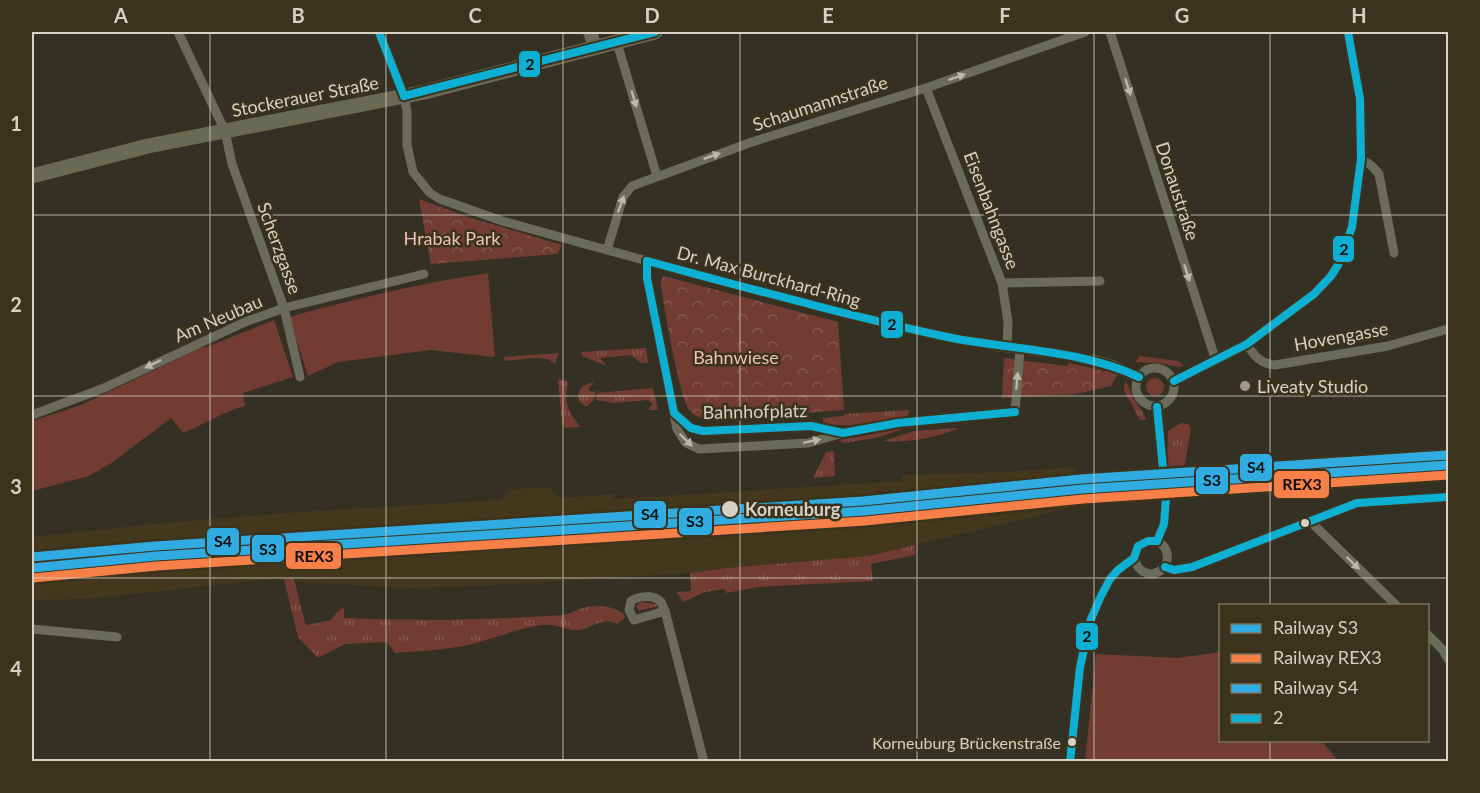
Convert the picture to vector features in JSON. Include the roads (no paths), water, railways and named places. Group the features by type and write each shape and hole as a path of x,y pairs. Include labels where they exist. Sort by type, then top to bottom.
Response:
{"main road":[{"name":"Stockerauer Straße","path":"32,176 148,146 404,96 655,32"}],"street":[{"name":"Scherzgasse","path":"178,32 225,130 232,164 284,308 300,377"},
{"name":"Dr. Max Burckhard-Ring","path":"379,32 404,96 409,159 413,172 430,193 440,199 477,213 646,261 872,320 1007,348 1093,359 1114,365 1139,377"},
{"path":"590,32 595,48"},
{"name":"Schaumannstraße","path":"607,250 623,197 632,186 821,119 926,88 1085,32"},
{"name":"Donaustraße","path":"1110,32 1216,361"},
{"path":"1174,381 1247,344 1314,294 1338,265 1352,227 1361,159 1360,99 1348,32"},
{"path":"617,42 657,176"},
{"name":"Eisenbahngasse","path":"926,88 1002,283 1008,322 1007,348"},
{"path":"1361,159 1372,166 1378,174 1394,253"},
{"name":"Bahnhofplatz","path":"646,261 647,278 678,429 683,440 699,449 808,443 843,433 898,423 1015,412 1020,349"},
{"name":"Am Neubau","path":"32,415 104,388 245,322 284,308 424,274"},
{"path":"1002,283 1100,281"},
{"name":"Hovengasse","path":"1247,344 1257,359 1275,365 1388,346 1449,329"},
{"path":"1158,368 1167,372 1174,381 1172,397 1166,404 1157,407 1148,406 1140,400 1136,386 1139,377 1147,370 1158,368"},
{"path":"1156,541 1164,524 1166,499 1157,407"},
{"name":"Bahnhofplatz","path":"674,413 691,428 703,431 811,426 843,433"},
{"path":"1165,567 1174,570 1192,567 1357,503 1449,496"},
{"path":"1311,522 1395,604"},
{"path":"1146,540 1156,541 1166,550 1168,558 1165,567 1155,574 1146,573 1136,566 1134,558 1137,547 1146,540"},
{"path":"1070,762 1080,673 1097,603 1119,567 1134,558"},
{"path":"665,611 634,620 629,610 634,598 644,597 659,599 665,611 704,762"},
{"path":"32,629 117,637"},
{"path":"1429,636 1449,659"}],"rail line":[{"name":"S4","path":"32,557 155,546 863,501 1081,479 1447,455"},
{"name":"S3","path":"32,568 156,556 864,511 1082,489 1448,465"},
{"name":"REX3","path":"33,578 157,566 865,521 1083,499 1448,475"}],"place":[{"name":"Liveaty Studio","path":"1245,386"},
{"name":"Korneuburg","path":"730,509"},
{"name":"Korneuburg Brückenstraße","path":"1072,742"}],"park label":[{"name":"Hrabak Park","path":"452,238"},
{"name":"Bahnwiese","path":"736,357"}]}
